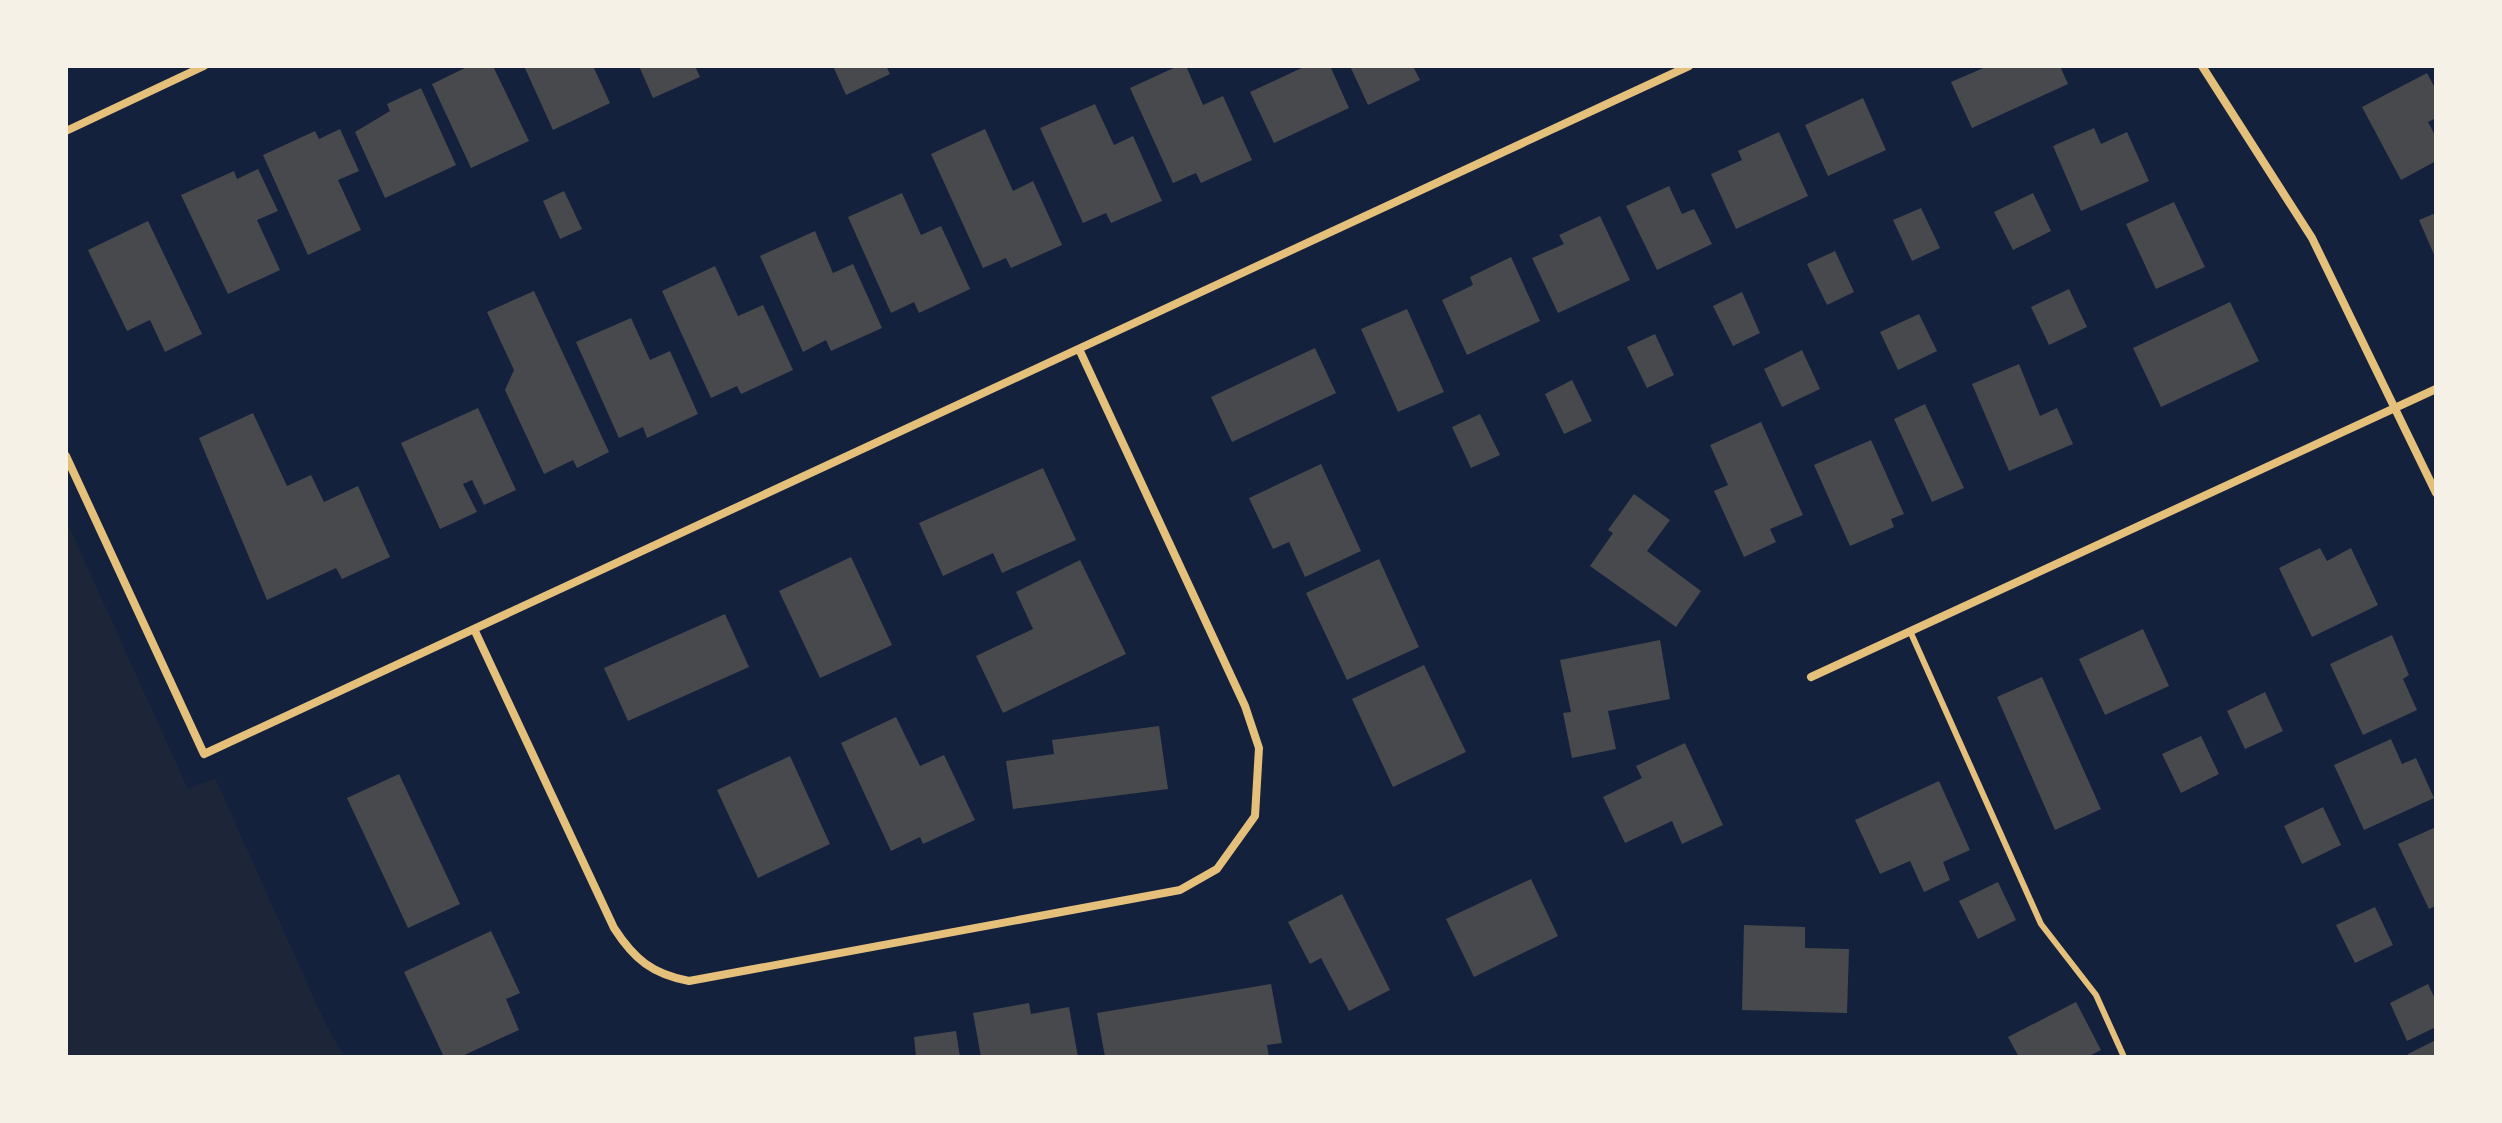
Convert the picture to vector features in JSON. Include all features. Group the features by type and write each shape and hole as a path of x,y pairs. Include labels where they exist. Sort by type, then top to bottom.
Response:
{"street":[{"path":"66,131 204,66"},
{"path":"66,456 204,754 1689,66"},
{"path":"2202,66 2312,238 2436,493"},
{"path":"474,629 614,928 644,966 667,977 689,981 1180,890 1217,869 1255,816 1259,748 1245,706 1079,349"},
{"path":"1811,677 2436,389"}],"lane":[{"path":"1910,631 2041,924 2096,995 2124,1057"}],"shaded area":[{"path":"66,520 188,789 215,778 326,1025 345,1057 66,1057"}],"building":[{"path":"469,66 493,66 529,141 471,168 432,84"},
{"path":"524,66 593,66 610,103 553,130"},
{"path":"639,66 695,66 700,77 653,98"},
{"path":"833,66 886,66 890,74 846,95"},
{"path":"1178,66 1186,66 1203,105 1223,96 1252,160 1201,183 1196,173 1173,183 1130,88"},
{"path":"1306,66 1330,66 1349,108 1274,143 1250,92"},
{"path":"1350,66 1413,66 1420,80 1368,105"},
{"path":"1988,66 2060,66 2068,84 1972,128 1951,82"},
{"path":"2427,73 2436,90 2436,118 2428,122 2436,137 2436,161 2401,180 2362,107"},
{"path":"421,88 456,165 385,198 355,132 390,111 387,104"},
{"path":"1863,98 1886,150 1828,176 1805,125"},
{"path":"1095,104 1114,145 1133,136 1162,201 1111,223 1106,213 1083,223 1040,128"},
{"path":"2094,128 2101,144 2127,132 2149,181 2081,211 2053,146"},
{"path":"340,129 359,171 338,180 361,230 308,255 263,155 315,131 319,139"},
{"path":"985,129 1013,191 1033,181 1062,245 1011,268 1006,258 983,268 931,154"},
{"path":"1779,132 1808,196 1736,229 1711,174 1742,160 1738,151"},
{"path":"258,169 278,211 257,220 280,270 228,294 181,195 234,171 237,179"},
{"path":"1669,186 1682,214 1694,209 1712,244 1657,270 1626,206"},
{"path":"564,191 582,229 560,239 543,201"},
{"path":"902,193 921,235 941,226 970,289 919,313 914,302 891,313 848,217"},
{"path":"2033,193 2051,231 2013,250 1994,212"},
{"path":"2174,202 2205,267 2156,289 2126,224"},
{"path":"1921,208 1940,248 1912,261 1893,220"},
{"path":"2436,213 2436,259 2419,220"},
{"path":"1600,216 1630,280 1558,313 1532,258 1564,244 1559,235"},
{"path":"148,221 202,334 165,352 150,320 127,331 88,250"},
{"path":"815,231 833,273 853,264 882,328 831,351 826,340 803,352 760,256"},
{"path":"1835,251 1854,292 1827,305 1807,264"},
{"path":"1511,257 1540,321 1467,355 1442,300 1473,285 1470,277"},
{"path":"715,266 738,316 763,305 793,370 741,394 737,386 711,398 662,291"},
{"path":"2069,289 2087,327 2049,345 2031,307"},
{"path":"534,291 609,452 577,468 573,460 544,474 505,390 514,370 487,312"},
{"path":"1742,292 1760,333 1733,346 1713,306"},
{"path":"2230,302 2259,361 2161,407 2133,348"},
{"path":"1407,309 1444,392 1398,412 1361,329"},
{"path":"1919,314 1937,351 1898,370 1880,332"},
{"path":"631,318 650,360 670,351 698,414 647,438 643,427 619,438 576,342"},
{"path":"1655,334 1674,375 1647,388 1627,347"},
{"path":"1315,348 1336,393 1232,442 1211,397"},
{"path":"1802,350 1820,389 1782,407 1764,369"},
{"path":"2019,364 2040,416 2057,408 2073,444 2009,471 1972,384"},
{"path":"1572,380 1592,421 1564,434 1545,394"},
{"path":"1925,404 1964,488 1932,502 1894,419"},
{"path":"478,408 516,490 484,505 472,480 463,484 477,512 440,529 401,443"},
{"path":"253,413 287,486 311,475 324,502 358,486 390,557 342,579 336,568 267,600 199,438"},
{"path":"1480,414 1500,455 1471,468 1452,427"},
{"path":"1761,422 1803,515 1770,529 1776,542 1744,557 1714,491 1728,485 1710,445"},
{"path":"1871,440 1904,514 1891,519 1894,527 1850,546 1814,465"},
{"path":"1321,464 1361,551 1305,577 1289,542 1273,549 1249,498"},
{"path":"1043,468 1076,540 1002,573 993,553 943,576 919,523"},
{"path":"1634,494 1670,520 1647,551 1701,591 1676,627 1590,566 1613,533 1608,530"},
{"path":"2320,548 2327,561 2351,548 2378,605 2312,637 2279,568"},
{"path":"851,557 892,645 820,678 779,591"},
{"path":"1379,559 1419,647 1347,680 1306,593"},
{"path":"1080,560 1126,654 1003,713 976,656 1033,629 1016,592"},
{"path":"725,614 749,667 628,721 604,668"},
{"path":"2143,629 2169,686 2105,715 2079,659"},
{"path":"2392,635 2409,675 2403,679 2417,710 2363,735 2330,664"},
{"path":"1660,640 1670,699 1608,711 1616,749 1572,758 1563,713 1571,712 1560,660"},
{"path":"1424,665 1466,752 1393,787 1352,699"},
{"path":"2042,677 2101,809 2055,830 1997,697"},
{"path":"2265,692 2283,731 2245,749 2227,711"},
{"path":"896,717 920,766 944,755 975,820 923,844 920,837 891,851 841,743"},
{"path":"1159,726 1168,789 1013,809 1006,761 1054,754 1052,740"},
{"path":"2201,736 2219,774 2181,793 2162,754"},
{"path":"2391,739 2402,764 2416,758 2434,798 2364,830 2334,765"},
{"path":"1685,743 1723,825 1682,844 1672,821 1625,843 1603,797 1642,778 1636,766"},
{"path":"790,756 830,844 758,878 717,790"},
{"path":"399,774 460,904 408,928 347,798"},
{"path":"1939,781 1970,850 1943,862 1950,880 1924,892 1910,861 1880,874 1855,820"},
{"path":"2323,807 2341,845 2302,864 2284,826"},
{"path":"2436,827 2436,906 2429,909 2398,844"},
{"path":"1531,879 1558,936 1474,977 1446,919"},
{"path":"1998,882 2016,920 1978,939 1959,901"},
{"path":"1342,894 1390,990 1349,1011 1321,958 1310,964 1288,922"},
{"path":"2375,907 2393,945 2355,963 2336,925"},
{"path":"1744,925 1805,927 1805,948 1849,949 1847,1013 1742,1010"},
{"path":"491,931 520,993 506,999 519,1030 460,1057 444,1057 404,972"},
{"path":"1271,984 1282,1043 1267,1045 1269,1057 1105,1057 1097,1013"},
{"path":"2428,984 2436,1001 2436,1027 2407,1041 2390,1003"},
{"path":"2076,1002 2101,1050 2087,1057 2019,1057 2008,1037"},
{"path":"1029,1003 1031,1014 1069,1007 1078,1057 981,1057 973,1013"},
{"path":"956,1031 960,1057 916,1057 914,1037"},
{"path":"2436,1040 2436,1057 2409,1057 2408,1054"}]}
